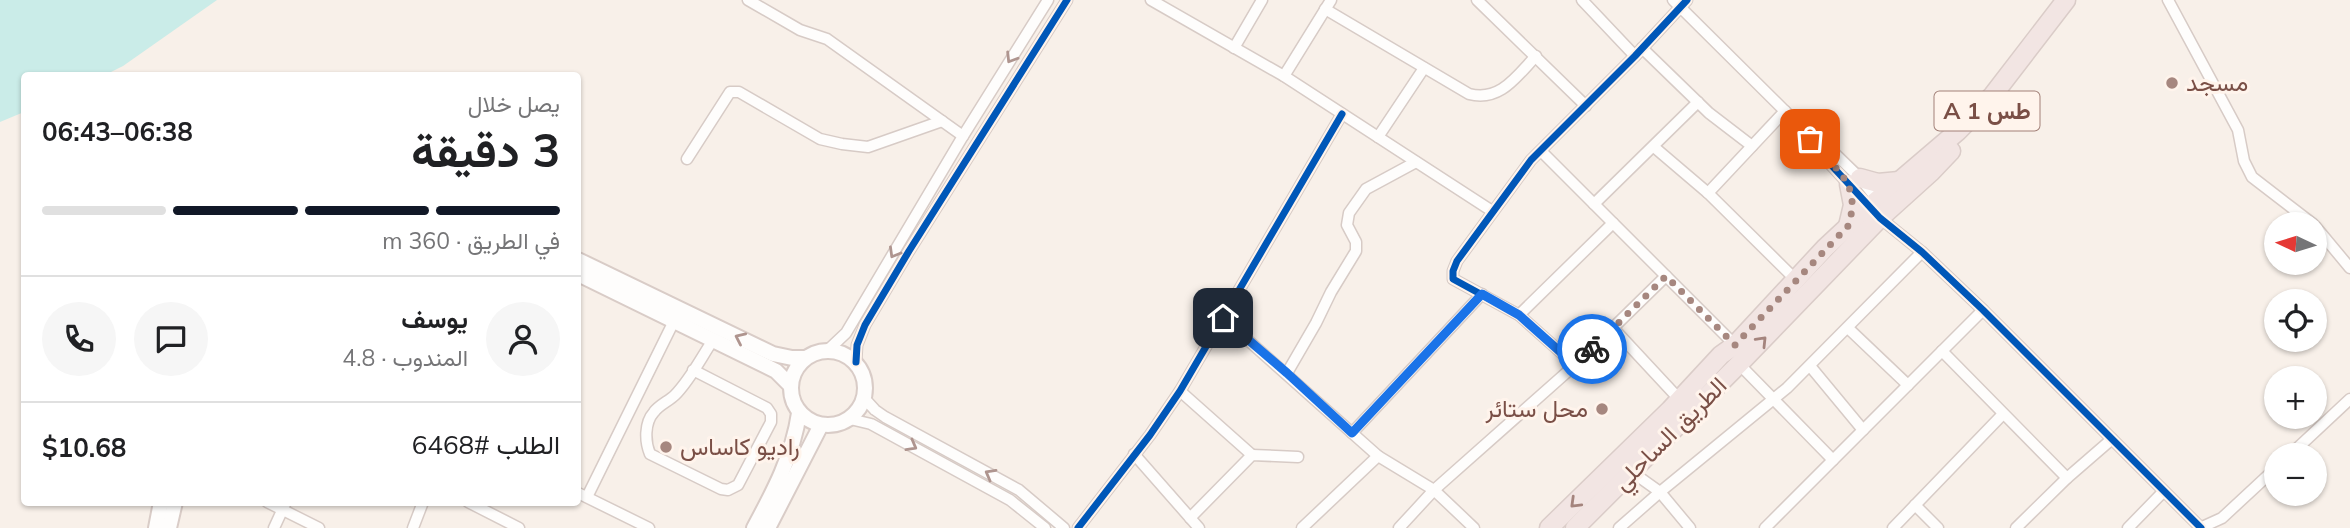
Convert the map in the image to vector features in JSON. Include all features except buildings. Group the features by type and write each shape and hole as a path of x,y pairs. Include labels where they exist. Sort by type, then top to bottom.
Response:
{"highway":[{"name":"A 1 طس","path":"1549,528 1680,400 1721,355 1735,345 1848,226 1878,209 1899,181 1958,131 1993,94 2066,0"},
{"name":"الطريق الساحلي","path":"1576,528 1740,364 1878,209 1931,172 2034,57 2075,0"},
{"path":"1848,226 1855,181 1899,181"}],"street":[{"path":"747,0 800,30 827,39 963,136"},
{"path":"828,350 846,333 963,136 1048,0"},
{"path":"856,362 860,336 909,251 1067,0"},
{"path":"1151,0 1163,3 1284,76 1492,211"},
{"path":"1234,48 1262,0"},
{"path":"1582,0 1639,52 1752,146"},
{"path":"2168,0 2238,130 2244,161 2252,177 2297,212"},
{"path":"1480,1 1586,106"},
{"path":"1575,365 1519,315 1453,279 1453,271 1492,211 1541,151 1639,52 1680,2 1798,124 1830,149 1901,235 1983,310 2201,528 2219,523 2264,480"},
{"path":"1284,76 1328,5 1468,94 1486,97 1495,94 1536,57"},
{"path":"1378,137 1424,68"},
{"path":"687,159 730,92 739,92 820,139 842,144 869,147 942,121"},
{"path":"1594,204 1698,102"},
{"path":"1708,193 1785,111"},
{"path":"1078,528 1150,435 1180,391 1342,114"},
{"path":"1654,147 1708,193 1796,279"},
{"path":"1541,151 1735,345"},
{"path":"1287,373 1356,251 1356,242 1347,225 1349,213 1366,189 1416,162"},
{"path":"1519,315 1613,223"},
{"path":"2328,242 2350,268"},
{"path":"1619,528 1787,388 1922,252"},
{"path":"581,261 774,354 805,358"},
{"path":"581,275 776,371 790,385"},
{"path":"1399,528 1434,490 1575,365 1666,276"},
{"path":"1352,433 1482,294"},
{"path":"1765,528 1983,310"},
{"path":"1223,318 1378,456 1434,490 1474,528"},
{"path":"649,528 582,495 674,321"},
{"path":"1613,328 1680,400"},
{"path":"1848,328 1908,385"},
{"path":"692,370 767,408 771,414 771,422 738,485 728,490 650,454 646,446 648,422 654,411 675,396 692,370 713,340"},
{"path":"828,350 843,353 856,362 865,385 864,398 850,419 841,424 821,425 806,419 792,400 790,385 792,375 805,358 828,350"},
{"path":"1942,351 2067,478"},
{"path":"1740,364 1833,460"},
{"path":"1810,366 1863,430"},
{"path":"1180,391 1252,454 1298,457"},
{"path":"864,398 885,417 1019,490 1064,528"},
{"path":"2303,443 2350,399"},
{"path":"754,528 788,460 796,438 800,413"},
{"path":"1894,528 2003,414"},
{"path":"850,419 871,424 1020,508 1045,528"},
{"path":"768,528 821,425"},
{"path":"2016,528 2112,439"},
{"path":"1134,454 1199,528"},
{"path":"1190,518 1252,454"},
{"path":"1302,528 1378,456"},
{"path":"1632,472 1660,492 1690,528"},
{"path":"2128,528 2163,492"},
{"path":"1020,508 1029,498"},
{"path":"1915,505 1938,528"},
{"path":"156,528 160,506"},
{"path":"169,528 173,506"},
{"path":"274,528 284,506 319,528"},
{"path":"413,528 421,506"},
{"path":"476,506 519,528"}],"water":[{"path":"0,0 217,0 111,72 21,72 21,113 0,122"}],"cycle path":[{"path":"856,362 857,345 865,325 1067,0"},
{"path":"1575,365 1519,315 1453,279 1453,271 1457,261 1531,160 1687,0"},
{"path":"1078,528 1150,435 1180,391 1342,114"},
{"path":"1798,124 1821,154 1880,218 1922,252 1983,310 2201,528"}],"way so far":[{"path":"1592,349 1666,276 1735,345 1848,226 1853,205 1849,184 1810,139"}],"place":[{"name":"مسجد","path":"2172,83"},
{"name":"محل ستائر","path":"1602,409"},
{"name":"راديو كاساس","path":"666,447"}],"route":[{"path":"1223,318 1352,433 1482,294 1519,315 1575,365 1592,349"}]}
